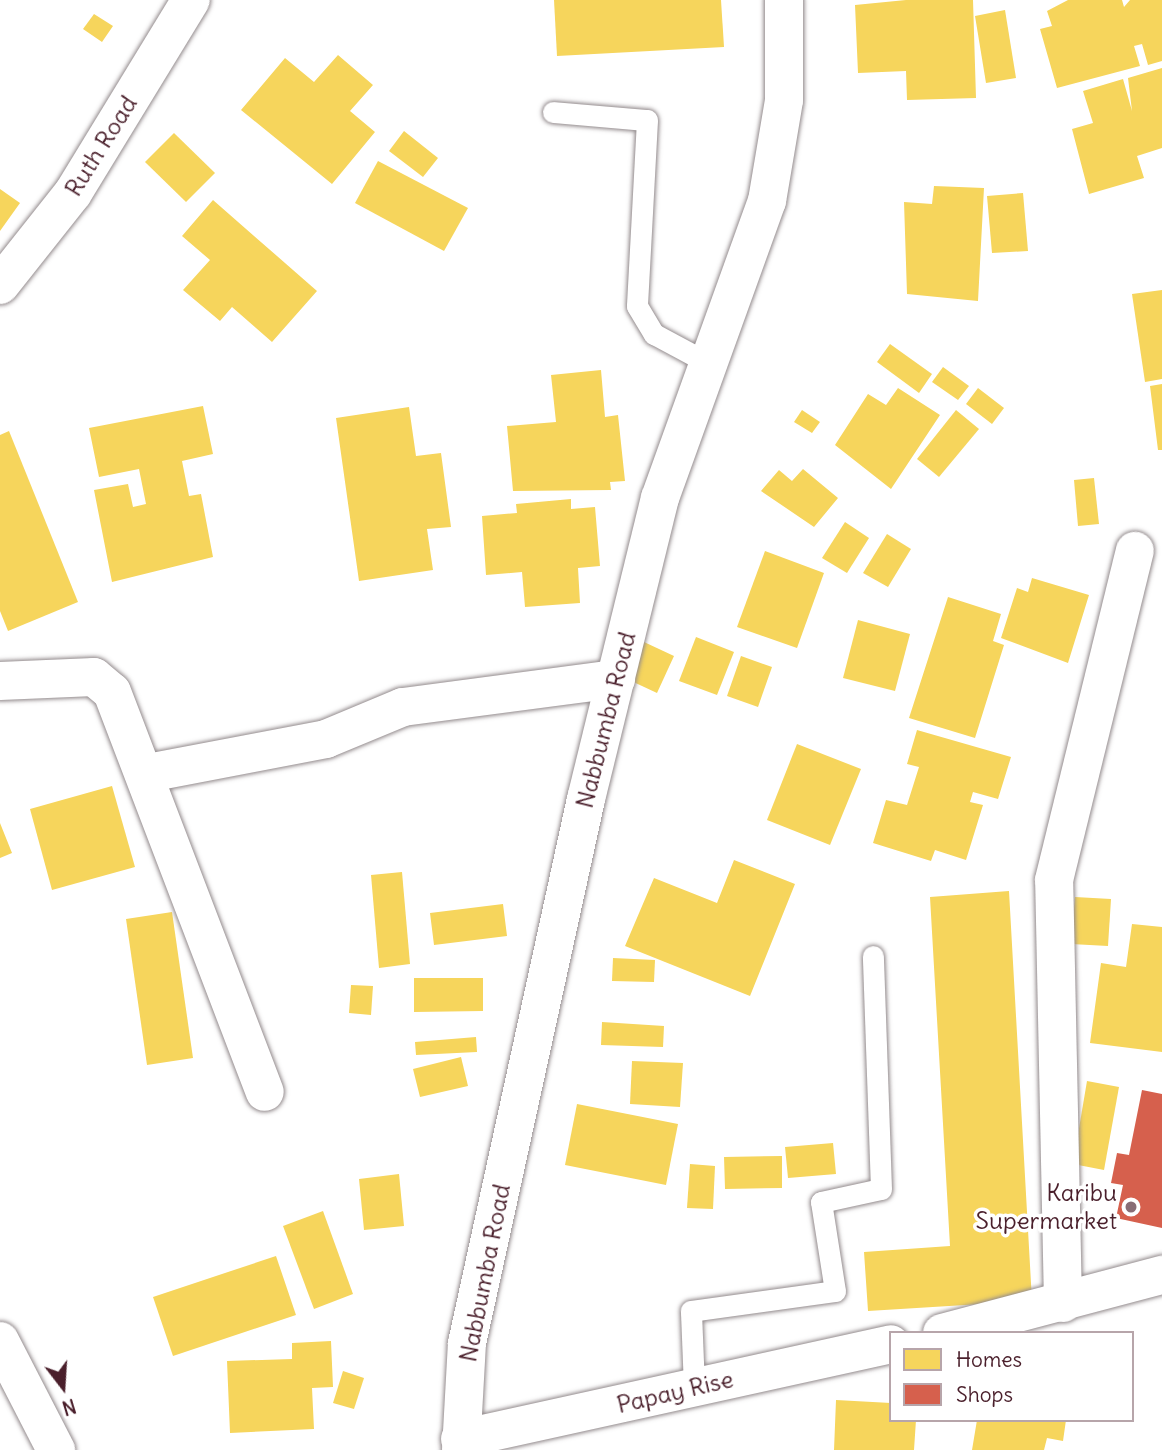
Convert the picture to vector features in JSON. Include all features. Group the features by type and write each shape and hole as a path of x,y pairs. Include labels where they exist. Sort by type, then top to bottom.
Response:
{"street":[{"name":"Ruth Road","path":"0,285 73,193 191,0"},
{"name":"Nabbumba Road","path":"461,1445 467,1343 616,679 660,498 767,201 785,100 784,0"},
{"path":"1063,1303 1054,880 1135,551"},
{"path":"0,681 94,677 112,692 148,773 265,1092"},
{"path":"148,773 326,739 403,707 616,679"},
{"path":"950,1331 1162,1275"},
{"path":"0,1341 56,1450"},
{"name":"Papay Rise","path":"461,1445 695,1387 889,1344"}],"lane":[{"path":"553,112 647,120 637,306 654,334 708,363"},
{"path":"695,1387 691,1311 835,1291 821,1202 881,1189 873,957"}],"building: Homes":[{"path":"554,0 721,0 724,47 557,56"},
{"path":"906,0 973,0 976,98 907,100 906,71 858,73 855,5"},
{"path":"1068,0 1122,0 1124,7 1130,0 1162,0 1162,61 1148,65 1142,44 1134,46 1140,66 1057,88 1040,29 1052,26 1047,11"},
{"path":"1005,10 1016,78 986,83 975,16"},
{"path":"94,14 113,26 102,42 83,29"},
{"path":"338,55 373,85 350,111 375,132 332,184 241,110 285,58 314,82"},
{"path":"1162,68 1162,148 1137,156 1144,178 1089,194 1072,129 1093,123 1083,91 1123,79 1132,111 1128,78"},
{"path":"404,131 438,158 423,177 389,151"},
{"path":"174,133 215,173 186,202 145,162"},
{"path":"378,161 468,208 444,251 355,203"},
{"path":"934,186 984,188 978,301 907,294 904,202 932,204"},
{"path":"0,189 20,203 0,231"},
{"path":"1023,193 1028,251 992,253 987,196"},
{"path":"213,200 317,291 272,342 232,307 220,321 183,290 210,260 182,236"},
{"path":"1162,290 1162,379 1145,382 1132,294"},
{"path":"890,344 932,374 919,393 877,362"},
{"path":"943,367 969,386 958,400 932,382"},
{"path":"601,370 605,417 618,415 625,481 610,482 611,490 513,491 507,426 556,422 551,375"},
{"path":"1162,384 1162,450 1158,450 1150,386"},
{"path":"898,388 940,415 891,489 835,445 868,394 886,405"},
{"path":"978,388 1004,408 992,424 966,404"},
{"path":"203,406 213,454 182,461 189,496 201,494 213,557 112,582 94,490 128,484 133,507 146,504 139,469 99,477 89,428"},
{"path":"409,407 416,456 441,453 451,527 427,529 433,570 359,581 336,418"},
{"path":"802,410 820,422 812,433 794,422"},
{"path":"956,410 979,429 939,477 917,459"},
{"path":"9,431 78,602 8,631 0,611 0,435"},
{"path":"803,469 838,498 814,527 761,491 779,470 792,481"},
{"path":"1094,478 1099,524 1078,526 1074,480"},
{"path":"571,499 571,509 595,507 600,566 578,568 580,603 525,607 522,572 486,575 482,516 517,513 516,504"},
{"path":"845,522 869,538 847,573 822,558"},
{"path":"887,534 911,549 888,587 863,573"},
{"path":"765,551 824,573 797,648 737,627"},
{"path":"1032,578 1089,595 1068,663 1001,638 1017,588 1028,592"},
{"path":"948,597 1001,614 993,641 1004,645 975,738 909,718"},
{"path":"858,620 910,634 895,691 843,678"},
{"path":"696,637 734,652 717,695 679,681"},
{"path":"644,642 674,656 657,693 627,679"},
{"path":"741,656 772,667 758,707 727,696"},
{"path":"917,730 1011,757 998,799 973,792 970,802 983,805 966,860 935,850 931,861 873,843 886,800 907,805 919,767 907,764"},
{"path":"797,744 861,769 830,845 767,820"},
{"path":"112,786 135,867 52,890 30,809"},
{"path":"0,823 12,853 0,858"},
{"path":"734,860 795,884 750,996 625,946 654,878 717,903"},
{"path":"402,872 410,964 379,968 371,875"},
{"path":"1009,891 1032,1301 868,1311 864,1252 950,1246 930,897"},
{"path":"1075,897 1111,899 1108,946 1071,944"},
{"path":"503,904 507,936 434,945 430,913"},
{"path":"172,912 193,1058 147,1065 126,919"},
{"path":"1132,924 1162,927 1162,1052 1090,1043 1101,963 1126,967"},
{"path":"613,958 655,960 654,982 612,981"},
{"path":"414,978 483,978 483,1011 414,1012"},
{"path":"351,985 373,986 371,1015 349,1013"},
{"path":"602,1022 664,1026 663,1047 601,1045"},
{"path":"476,1037 477,1052 416,1055 415,1042"},
{"path":"461,1057 468,1086 420,1097 413,1069"},
{"path":"632,1061 683,1063 680,1107 630,1104"},
{"path":"1087,1081 1119,1087 1104,1170 1073,1164"},
{"path":"577,1104 678,1124 666,1185 565,1165"},
{"path":"833,1143 836,1174 788,1178 785,1147"},
{"path":"782,1156 782,1188 725,1189 724,1157"},
{"path":"690,1164 715,1166 713,1209 687,1208"},
{"path":"399,1174 404,1226 364,1230 359,1179"},
{"path":"323,1211 353,1294 314,1309 283,1226"},
{"path":"276,1256 296,1315 173,1356 153,1297"},
{"path":"331,1341 333,1387 312,1388 314,1429 230,1433 227,1361 292,1359 292,1343"},
{"path":"343,1371 364,1378 354,1409 333,1403"},
{"path":"836,1400 889,1403 889,1422 916,1422 914,1450 834,1450"},
{"path":"977,1422 1066,1422 1063,1441 1047,1438 1044,1450 972,1450"}],"building: Shops":[{"path":"1142,1090 1162,1094 1162,1228 1116,1218 1123,1185 1111,1183 1117,1153 1129,1155"}],"place":[{"name":"Karibu Supermarket","path":"1131,1207"}]}
